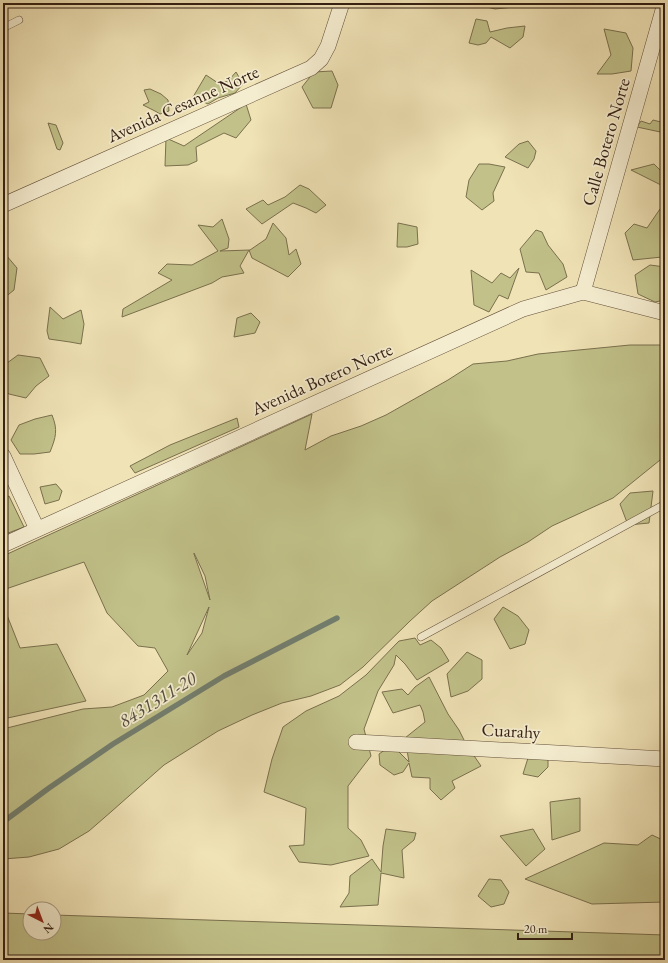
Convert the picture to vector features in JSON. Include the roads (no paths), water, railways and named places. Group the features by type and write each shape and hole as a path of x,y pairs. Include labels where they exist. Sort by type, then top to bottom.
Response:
{"street":[{"name":"Avenida Cesanne Norte","path":"3,204 311,68 321,59 328,46 342,3"},
{"name":"Calle Botero Norte","path":"583,292 665,3"},
{"path":"583,292 665,313"},
{"name":"Avenida Botero Norte","path":"3,544 523,309 583,292"},
{"path":"3,456 37,529"},
{"name":"Cuarahy","path":"356,742 665,759"}],"lane":[{"path":"3,28 19,20"},
{"path":"421,637 665,504"}],"waterway":[{"name":"8431311-20","path":"3,822 113,744 224,676 337,618"}]}
